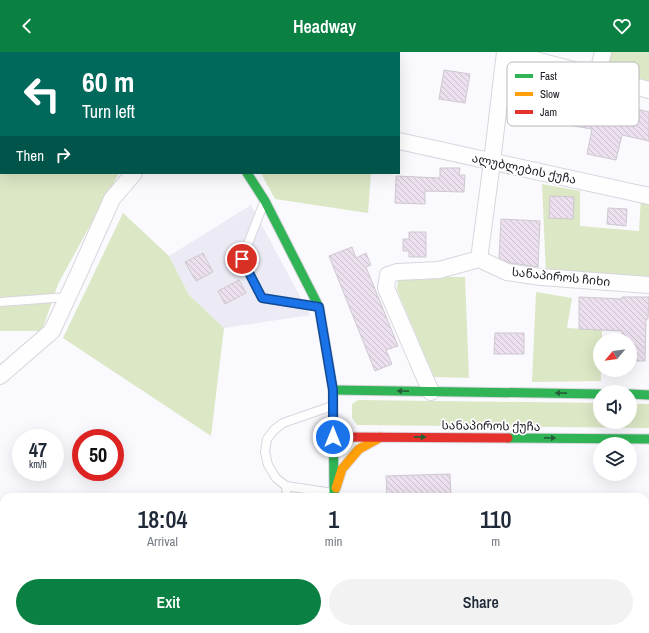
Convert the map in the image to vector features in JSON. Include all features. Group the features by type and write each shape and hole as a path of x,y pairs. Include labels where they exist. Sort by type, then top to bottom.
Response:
{"main road":[{"path":"248,174 265,201 319,307 333,390 334,493"},
{"path":"333,390 593,394"},
{"path":"637,394 649,395"},
{"name":"სანაპიროს ქუჩა","path":"333,437 649,439"},
{"path":"335,493 342,469 358,450 381,437"}],"street":[{"path":"430,392 386,288 388,275 397,272 439,270 479,259 492,162 504,52 543,62"},
{"path":"600,62 603,52"},
{"path":"639,87 649,90"},
{"name":"ალუბლების ქუჩა","path":"400,141 649,196"},
{"path":"0,376 52,331 112,199 133,174"},
{"name":"სანაპიროს ჩიხი","path":"479,259 507,272 541,277 649,285"}],"lane":[{"path":"265,201 242,259 262,298 319,307"},
{"path":"0,302 68,297"},
{"path":"323,493 286,486 276,478 268,465 265,452 268,439 274,430 283,423 333,406"},
{"path":"286,486 287,493"}],"shaded area":[{"path":"251,205 310,315 224,328 189,295 169,256"}],"green space":[{"path":"607,52 649,52 649,86 639,83 639,62 605,62"},
{"path":"0,174 118,174 58,284 42,331 0,331"},
{"path":"262,174 371,174 368,213 275,199"},
{"path":"542,184 580,191 580,226 639,231 641,197 649,198 649,281 546,274"},
{"path":"123,213 169,256 189,295 224,328 211,436 63,338"},
{"path":"406,277 465,277 469,378 434,377 397,290 398,279"},
{"path":"536,292 572,298 567,328 602,330 602,333 593,333 593,377 601,377 601,381 532,382"},
{"path":"358,400 593,403 593,427 357,425 352,418 352,404"},
{"path":"637,404 649,404 649,428 637,428"}],"building":[{"path":"444,70 470,74 465,103 439,99"},
{"path":"639,110 649,112 649,141 622,135 616,160 587,154 592,129 574,126 639,126"},
{"path":"440,168 460,168 459,175 465,175 464,192 425,191 425,204 395,203 396,176 440,178"},
{"path":"550,196 574,197 573,219 549,218"},
{"path":"608,208 627,209 626,226 607,224"},
{"path":"501,219 540,221 538,267 510,263 499,258"},
{"path":"409,232 426,232 426,257 409,257 409,251 403,251 403,239 409,239"},
{"path":"352,247 356,258 366,253 371,265 366,267 398,346 386,350 392,364 375,371 329,256"},
{"path":"203,253 213,272 196,281 185,262"},
{"path":"239,280 246,293 225,304 218,291"},
{"path":"579,297 622,299 622,297 649,297 648,319 646,319 645,361 637,361 637,333 579,329"},
{"path":"495,333 524,333 524,354 494,354"},
{"path":"450,474 451,493 387,493 386,476"}],"traffic: fast":[{"path":"248,174 265,201 319,307 333,390 334,493"},
{"path":"333,390 593,394"},
{"path":"637,394 649,395"},
{"path":"508,438 649,439"}],"traffic: slow":[{"path":"336,488 342,469 359,449 381,437"}],"traffic: jam":[{"path":"333,437 508,438"}],"route":[{"path":"242,259 262,298 319,307 333,390 333,437"}]}
